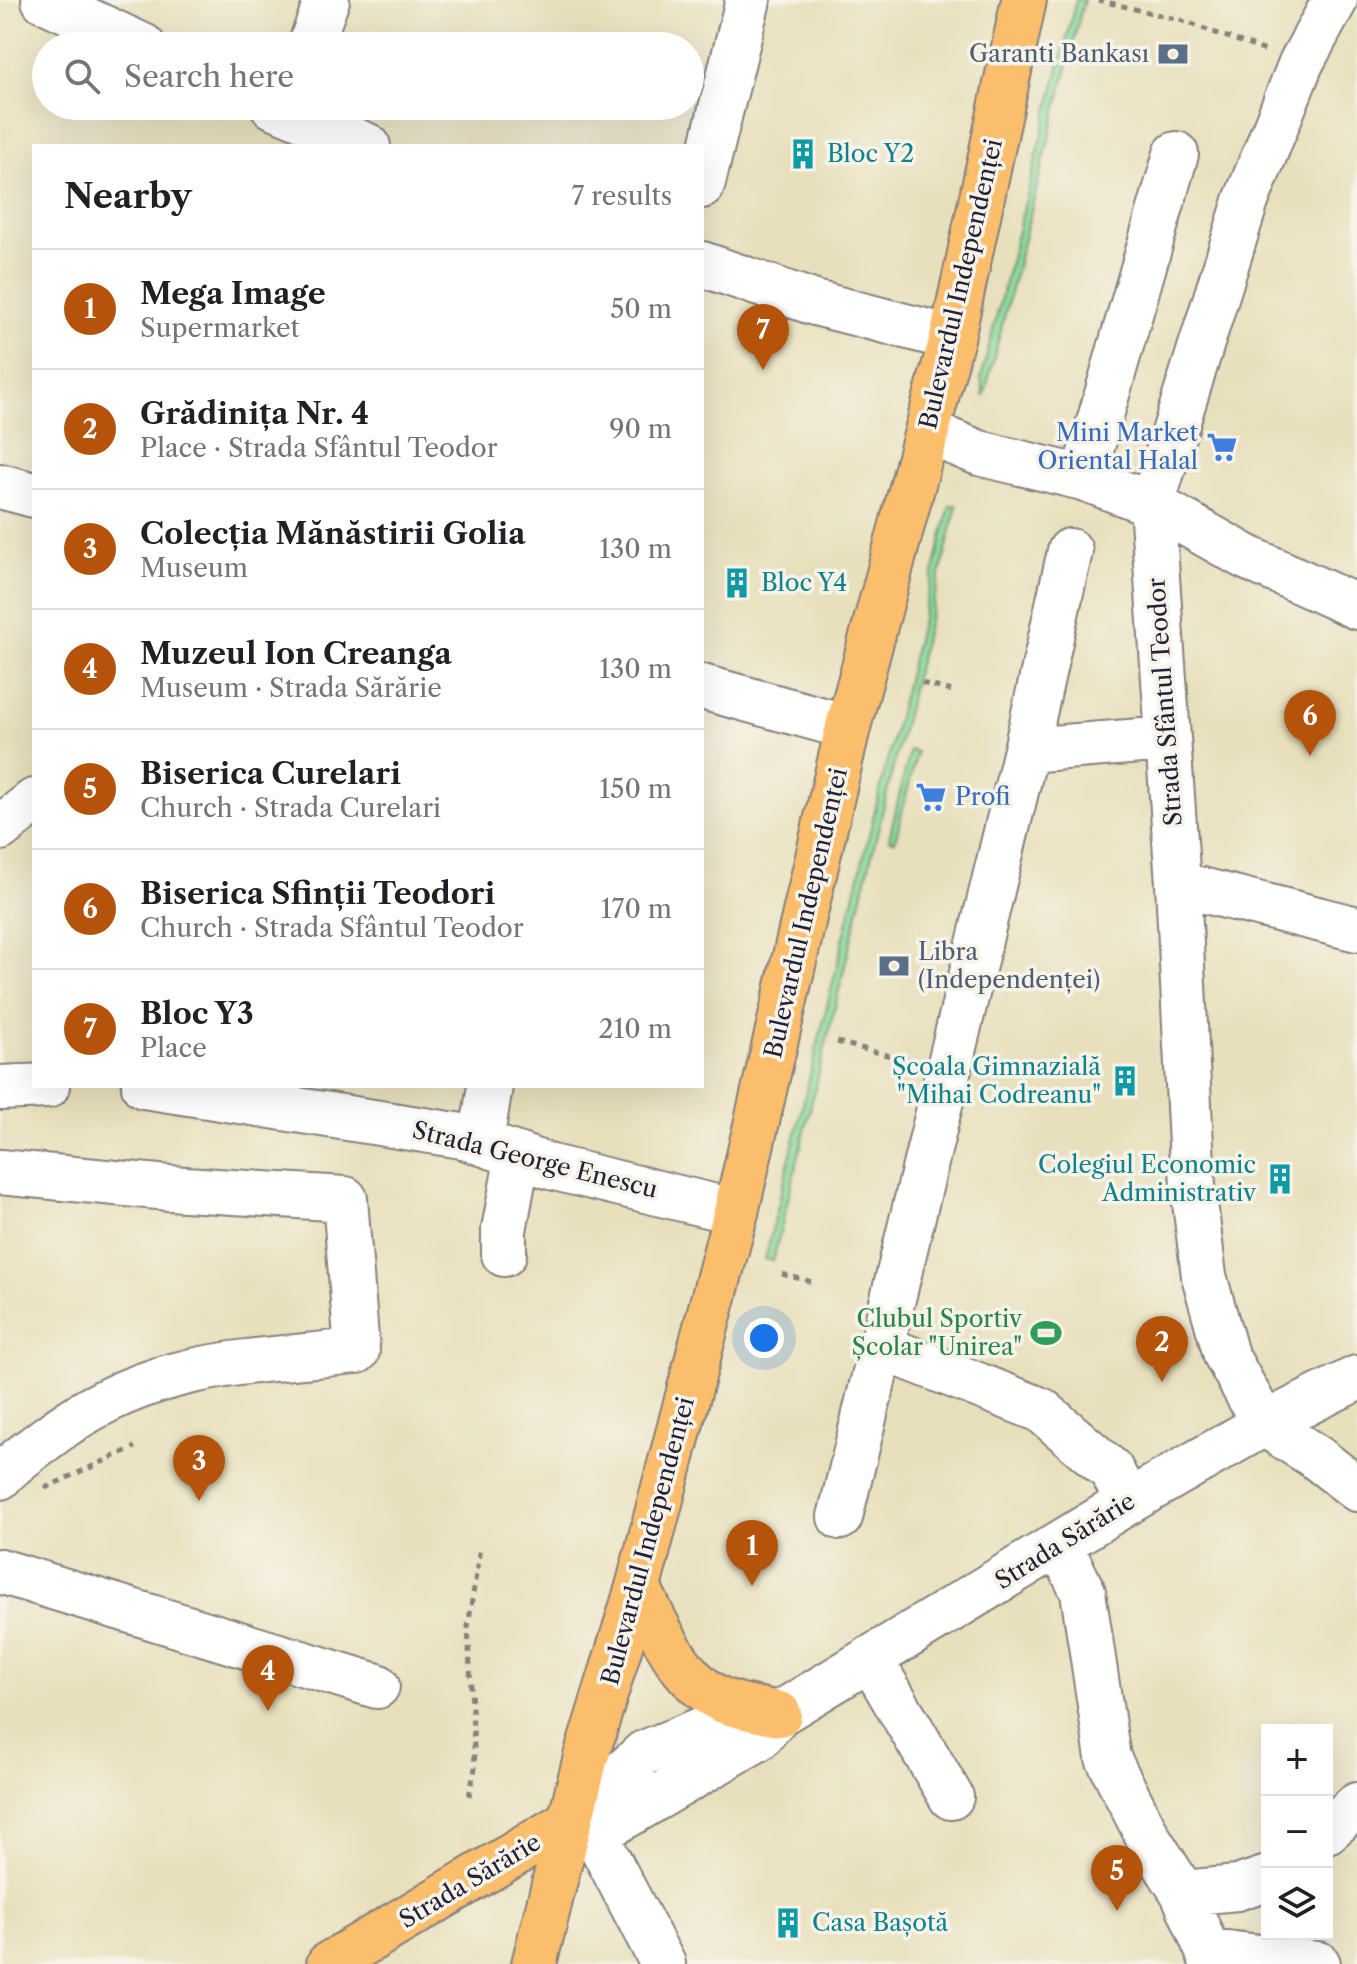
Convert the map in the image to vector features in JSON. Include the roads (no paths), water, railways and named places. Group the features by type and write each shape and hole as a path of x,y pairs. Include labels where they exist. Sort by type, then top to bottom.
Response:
{"main road":[{"name":"Bulevardul Independenței","path":"534,1964 582,1828 638,1587 736,1212 848,727 952,338 1024,0"},
{"path":"638,1587 663,1637 687,1673 720,1700 779,1714"},
{"name":"Strada Sărărie","path":"329,1964 582,1828"}],"street":[{"path":"44,0 113,32"},
{"path":"315,32 327,0"},
{"path":"704,178 748,0"},
{"name":"Strada Sfântul Teodor","path":"1264,1424 1226,1355 1204,1276 1193,1186 1178,884 1152,504 1246,201 1301,63 1335,0"},
{"path":"309,120 363,144"},
{"path":"1083,478 1176,154"},
{"path":"704,265 815,303 952,338"},
{"path":"928,432 979,453 1083,478 1152,504 1246,557 1357,607"},
{"path":"0,486 32,494"},
{"path":"840,1517 1026,750 1070,551"},
{"path":"704,688 848,727"},
{"path":"1026,750 1167,739"},
{"path":"0,828 32,803"},
{"path":"1178,884 1357,929"},
{"path":"0,1088 32,1087"},
{"name":"Strada George Enescu","path":"160,1088 210,1094 499,1148 551,1167 736,1212"},
{"path":"490,1088 499,1148 504,1254"},
{"path":"0,1172 169,1188 345,1199 357,1351 196,1368 134,1387 72,1418 20,1484"},
{"path":"881,1347 1041,1410 1111,1470 1128,1502"},
{"name":"Strada Sărărie","path":"582,1828 644,1753 721,1722 779,1714 1128,1502 1264,1424 1357,1378"},
{"path":"1264,1424 1316,1457 1357,1489"},
{"path":"1060,1545 1083,1592 1108,1758 1149,1839 1183,1893 1203,1960 1318,1964"},
{"path":"0,1571 377,1686"},
{"path":"871,1660 951,1797"},
{"path":"1333,1826 1357,1805"},
{"path":"582,1828 663,1964"},
{"path":"1183,1893 1237,1888 1261,1880"}],"place":[{"name":"Garanti Bankası","path":"1173,54"},
{"name":"Bloc Y2","path":"803,154"},
{"name":"Bloc Y3","path":"763,370"},
{"name":"Mini Market Oriental Halal","path":"1222,447"},
{"name":"Bloc Y4","path":"737,583"},
{"name":"Biserica Sfinții Teodori","path":"1310,756"},
{"name":"Profi","path":"931,797"},
{"name":"Libra (Independenței)","path":"894,966"},
{"name":"Școala Gimnazială \"Mihai Codreanu\"","path":"1125,1081"},
{"name":"Colegiul Economic Administrativ","path":"1280,1179"},
{"name":"Clubul Sportiv Școlar \"Unirea\"","path":"1046,1333"},
{"name":"Grădinița Nr. 4","path":"1162,1382"},
{"name":"Colecția Mănăstirii Golia","path":"199,1501"},
{"name":"Mega Image","path":"752,1586"},
{"name":"Muzeul Ion Creanga","path":"268,1711"},
{"name":"Biserica Curelari","path":"1117,1911"},
{"name":"Casa Bașotă","path":"788,1923"}]}
